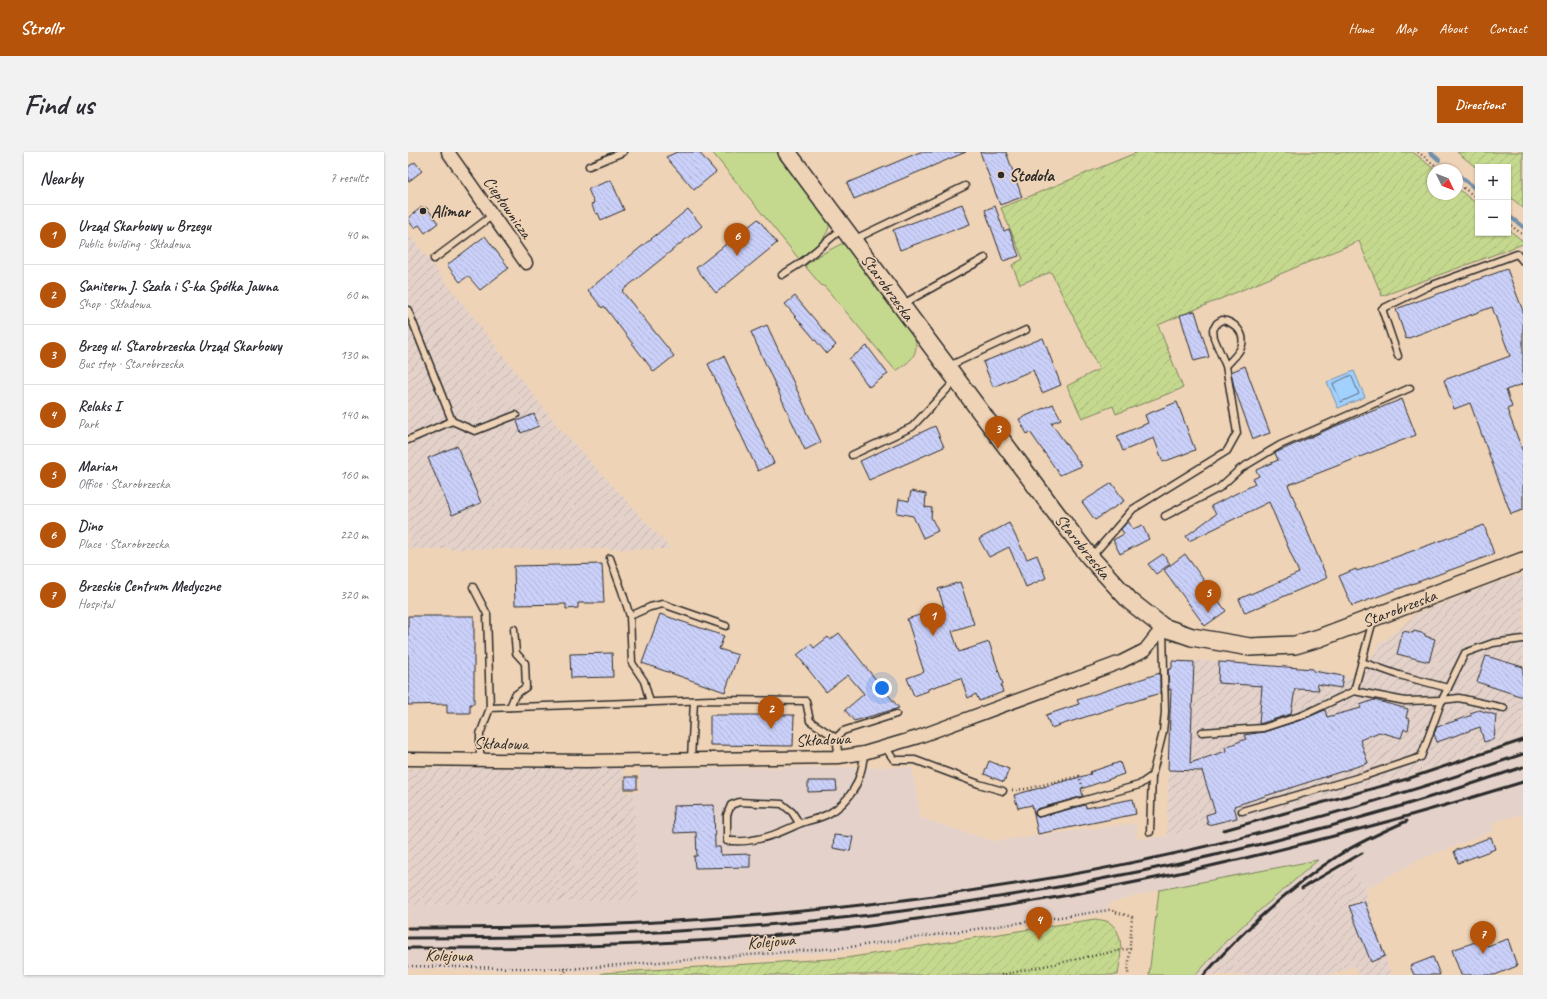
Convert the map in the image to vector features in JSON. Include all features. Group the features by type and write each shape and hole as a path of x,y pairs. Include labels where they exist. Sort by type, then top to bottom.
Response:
{"street":[{"name":"Ciepłownicza","path":"448,152 526,263"},
{"name":"Starobrzeska","path":"787,152 849,233 1056,513 1091,557 1130,601 1163,627 1192,637 1250,647 1294,645 1320,638 1523,561"},
{"name":"Składowa","path":"408,759 586,761 839,757 864,753 918,737 1121,662 1145,650 1163,627"}],"lane":[{"path":"589,166 623,152"},
{"path":"782,275 849,233 965,186"},
{"path":"434,259 493,215"},
{"path":"1398,356 1382,309 1427,286 1517,254 1523,260"},
{"path":"901,304 984,258"},
{"path":"408,310 452,421 476,431 516,415"},
{"path":"1091,557 1133,509 1227,451 1237,433 1226,366 1214,338 1213,330 1217,323 1222,320 1234,324 1239,330 1242,338 1242,345 1226,366"},
{"path":"852,455 912,427 952,373 1026,330"},
{"path":"1165,516 1219,488 1240,468 1280,445 1410,388"},
{"path":"408,440 452,421"},
{"path":"610,558 630,616 632,663 644,681 650,702"},
{"path":"473,587 487,614 490,708 480,734 480,760"},
{"path":"630,616 650,607 663,604 726,626"},
{"path":"1354,691 1373,618"},
{"path":"1150,832 1152,776 1163,732 1165,712 1163,627"},
{"path":"510,707 515,695 526,687 525,663 516,653 514,628"},
{"path":"1242,810 1367,775 1421,757 1442,700 1465,653 1493,643 1523,639"},
{"path":"1362,662 1399,675 1448,688"},
{"path":"1202,732 1263,728 1303,715 1354,691 1405,701 1459,698 1504,708"},
{"path":"490,708 711,700 806,701 810,721 836,738 839,757"},
{"path":"691,759 694,701"},
{"path":"836,738 843,731 896,714"},
{"path":"885,747 894,760 915,760 1002,791"},
{"path":"800,824 792,812 782,804 739,802 731,806 727,815 727,841 752,840 781,833 827,814 845,802 855,788 863,770 864,753"},
{"path":"1038,813 1139,785 1152,776"}],"path":[{"path":"1418,152 1433,164"},
{"path":"1463,188 1475,197"},
{"path":"1511,225 1523,235"},
{"path":"1002,791 1026,788 1079,776 1086,799"},
{"name":"Kolejowa","path":"408,966 567,969 850,947 1109,910 1132,917 1131,949"},
{"path":"1001,975 1131,949 1128,975"},
{"path":"563,975 567,969"}],"shaded area":[{"path":"408,233 557,425 671,549 408,549"},
{"path":"1523,575 1523,733 1436,767 1231,821 1167,836 1171,660 1219,661 1314,668 1361,680 1378,644 1397,631 1417,613 1497,582"},
{"path":"1523,733 1523,814 1492,823 1495,830 1417,861 1364,890 1352,867 1310,888 1267,920 1228,957 1213,975 1196,975 1226,941 1317,861 1159,890 1110,903 1106,913 845,951 589,971 408,969 408,905 639,900 634,792 639,791 640,768 912,767 921,818 993,841 1137,823 1137,839 1167,836 1231,821 1436,767"},
{"path":"623,767 624,792 634,792 639,900 408,905 408,768"},
{"path":"1352,866 1364,890 1391,975 1359,975 1354,966 1330,975 1213,975 1228,957 1267,920 1310,888"}],"green space":[{"path":"712,152 779,152 829,220 829,226 824,237 815,247 799,259"},
{"path":"1138,152 1413,152 1428,164 1427,200 1463,200 1463,193 1475,203 1475,236 1511,236 1511,231 1523,241 1523,244 1382,296 1359,241 1158,325 1183,388 1116,414 1113,406 1082,418 1067,386 1099,369 1051,272 1020,284 1012,265 1023,259 1001,208"},
{"path":"1457,152 1523,152 1523,208 1511,198 1511,164 1475,164 1475,167"},
{"path":"841,244 848,244 915,336 916,348 913,357 896,371 825,287 821,285 805,266 816,257"},
{"path":"1318,860 1226,941 1196,975 1149,975 1159,890"},
{"path":"1095,919 1109,922 1118,934 1121,954 1118,975 600,975 603,973 846,958"}],"water":[{"path":"1354,371 1365,397 1338,408 1327,382"}],"building":[{"path":"677,152 699,152 716,172 694,190 666,157"},
{"path":"920,152 966,152 854,199 847,183"},
{"name":"Stodoła","path":"980,152 1006,152 1022,197 1000,205"},
{"path":"415,162 422,171 408,182 408,167"},
{"path":"611,180 624,210 601,220 591,204 594,203 588,189"},
{"path":"962,204 970,224 900,250 893,230"},
{"path":"995,206 1004,231 1009,229 1019,256 1003,261 985,210"},
{"path":"422,207 427,208 438,223 425,233 419,225 414,228 409,221 410,216"},
{"path":"688,209 702,226 622,291 674,356 654,372 604,306 602,308 588,290"},
{"path":"758,219 777,243 716,293 696,268"},
{"path":"485,236 509,268 480,290 468,276 460,282 447,265"},
{"path":"1507,269 1523,311 1523,384 1506,390 1512,407 1507,409 1523,452 1523,510 1511,514 1470,403 1454,409 1444,380 1510,356 1492,307 1406,339 1396,309"},
{"path":"795,296 836,345 827,354 785,304"},
{"path":"1195,311 1209,357 1194,361 1180,315"},
{"path":"767,325 821,442 805,450 751,332"},
{"path":"1043,338 1061,385 1042,393 1033,370 993,387 983,362"},
{"path":"867,346 888,374 869,387 849,359"},
{"path":"724,356 774,463 758,471 708,364"},
{"path":"1245,366 1270,433 1253,439 1234,387 1231,372"},
{"path":"1402,399 1416,435 1288,485 1327,578 1245,613 1239,599 1299,573 1269,502 1189,541 1186,536 1216,514 1211,506 1255,484 1253,479 1259,476 1256,470 1278,460 1275,453"},
{"path":"1177,402 1195,450 1163,462 1154,438 1123,451 1117,436 1148,423 1145,415"},
{"path":"1053,404 1061,419 1051,423 1082,466 1060,475 1030,432 1027,434 1019,419"},
{"path":"534,414 539,426 521,433 517,421"},
{"path":"935,426 944,447 869,480 860,461"},
{"path":"457,446 481,503 452,515 428,458"},
{"path":"1112,483 1124,501 1095,520 1082,502"},
{"path":"911,491 926,494 925,507 932,508 931,517 938,531 923,538 913,516 897,513 899,499 909,501"},
{"path":"1128,521 1133,529 1142,525 1149,539 1120,554 1113,540 1124,534 1121,529"},
{"path":"1009,523 1027,559 1037,555 1046,578 1026,587 1009,547 989,557 979,539"},
{"path":"1484,525 1494,554 1352,606 1339,576 1356,569 1357,571"},
{"path":"1163,554 1170,564 1156,574 1148,564"},
{"path":"1185,554 1226,611 1205,626 1164,570"},
{"path":"602,564 604,603 578,603 578,608 566,609 566,604 515,605 514,566"},
{"path":"960,582 974,624 952,631 959,652 989,642 1003,684 1001,685 1003,692 979,701 976,694 968,698 961,678 928,689 928,691 914,696 907,678 924,672 907,619 944,607 938,589"},
{"path":"660,614 724,636 719,649 738,655 725,692 642,663"},
{"path":"408,616 474,616 474,704 470,704 470,713 447,713 447,704 408,705"},
{"path":"1403,631 1413,633 1414,631 1435,639 1429,662 1397,654"},
{"path":"839,633 899,708 854,721 845,710 864,694 848,675 826,692 797,655 811,644 814,648 828,637 830,640"},
{"path":"612,653 613,677 571,678 570,654"},
{"path":"1486,656 1523,667 1523,697 1477,682"},
{"path":"1172,661 1194,662 1190,763 1226,751 1225,747 1246,739 1244,735 1264,732 1304,719 1325,710 1327,717 1361,708 1360,705 1374,700 1408,709 1406,718 1410,719 1408,730 1404,729 1401,738 1379,732 1360,740 1368,763 1234,806 1237,818 1208,825 1206,815 1215,812 1202,771 1168,770 1171,689 1169,690 1168,670 1172,668"},
{"path":"1219,662 1313,669 1313,671 1343,676 1341,688 1317,684 1319,690 1295,689 1291,714 1259,724 1262,686 1218,683"},
{"path":"1160,673 1160,693 1051,728 1046,715 1079,704 1077,700"},
{"path":"1479,710 1496,715 1494,739 1484,742 1480,727 1437,742 1434,734 1437,727 1472,715 1470,713"},
{"path":"710,715 794,715 793,746 710,745"},
{"path":"989,761 1009,769 1004,782 984,774"},
{"path":"1120,762 1124,774 1081,789 1083,796 1037,809 1035,815 1040,817 1085,805 1086,808 1133,799 1136,814 1038,834 1032,805 1018,808 1014,795 1091,774 1090,772"},
{"path":"625,777 637,777 637,789 625,789"},
{"path":"808,781 836,781 837,791 808,792"},
{"path":"714,805 715,847 720,847 721,855 750,854 750,867 695,868 694,856 697,856 696,832 674,833 673,806"},
{"path":"834,835 853,837 850,851 833,848"},
{"path":"1491,837 1495,849 1458,863 1454,851"},
{"path":"1364,901 1385,956 1371,962 1349,906"},
{"path":"1484,939 1487,946 1508,939 1517,966 1495,975 1461,975 1452,950"},
{"path":"1433,957 1440,975 1414,975 1410,966"}],"waterway":[{"path":"1430,152 1439,160"},
{"path":"1463,179 1475,189"},
{"path":"1511,217 1523,227"}],"railway":[{"path":"1224,830 1407,779 1523,740"},
{"path":"408,928 563,926 719,918 873,904 1027,882 1153,858 1278,828 1339,812 1523,754"},
{"path":"408,938 532,937 718,929 841,918 981,900 1138,872 1294,836 1371,815 1523,767"},
{"path":"408,948 517,948 682,942 856,928 1005,906 1080,893 1229,862 1377,825 1523,782"},
{"path":"1204,975 1250,927 1303,881 1347,850 1407,821"},
{"path":"1302,888 1362,853"}],"place":[{"name":"Stodoła","path":"1001,175"},
{"name":"Alimar","path":"423,211"},
{"name":"Dino","path":"737,256"},
{"name":"Brzeg ul. Starobrzeska Urząd Skarbowy","path":"998,449"},
{"name":"Marian","path":"1208,613"},
{"name":"Urząd Skarbowy w Brzegu","path":"933,636"},
{"name":"Saniterm J. Szała i S-ka Spółka Jawna","path":"771,729"},
{"name":"Relaks I","path":"1039,940"},
{"name":"Brzeskie Centrum Medyczne","path":"1483,954"}]}
